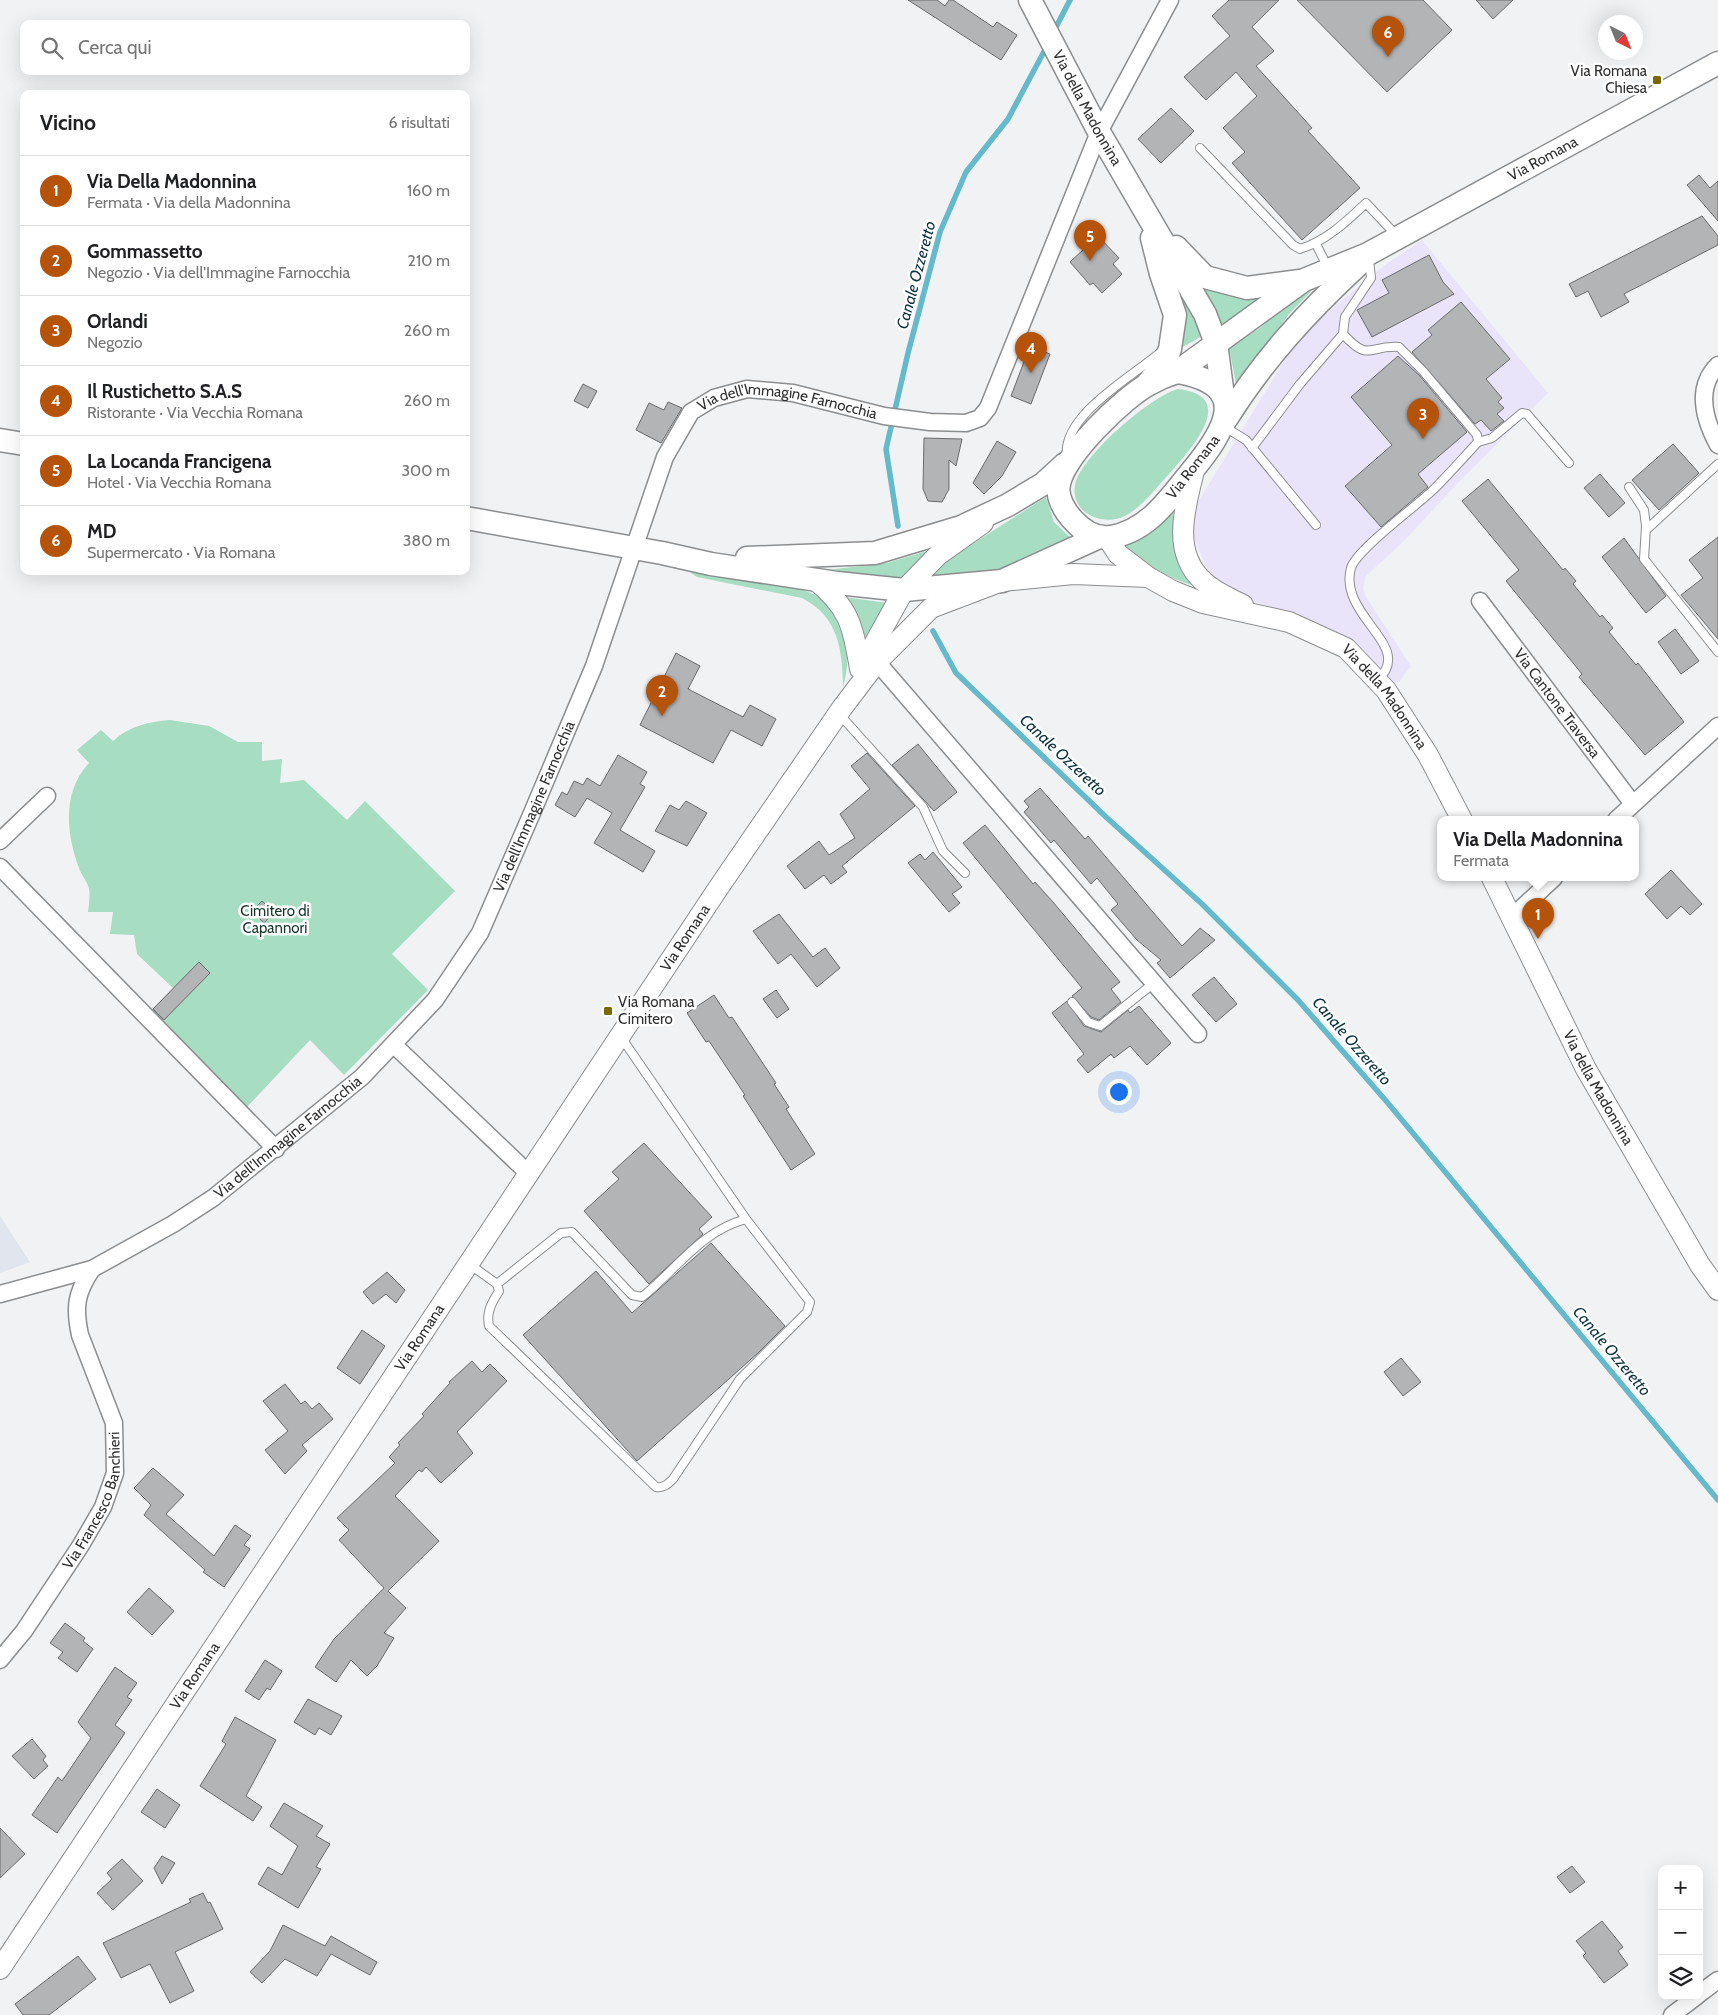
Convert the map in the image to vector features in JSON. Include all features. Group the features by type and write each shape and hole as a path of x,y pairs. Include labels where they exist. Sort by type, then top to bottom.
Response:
{"main road":[{"name":"Via della Madonnina","path":"1030,0 1099,132 1147,215"},
{"name":"Via Romana","path":"1368,254 1718,63"},
{"name":"Via Romana","path":"696,559 711,564 904,590 1002,581 1103,537 1121,535 1137,528 1161,509 1211,447 1224,424 1226,408 1216,343 1205,314 1147,215"},
{"path":"1147,215 1205,278 1247,288 1304,280"},
{"path":"470,519 696,559 875,553 961,526 1008,505 1043,484 1067,462 1114,411 1147,384 1164,364 1171,344 1175,315 1161,274 1147,215"},
{"path":"1147,384 1177,372 1304,280 1368,254"},
{"path":"1224,424 1248,385 1289,332 1368,254"},
{"path":"1177,372 1209,380 1223,396"},
{"path":"0,440 20,443"},
{"path":"1067,462 1058,485 1062,505 1073,520 1087,533 1103,537"}],"street":[{"name":"Via dell'Immagine Farnocchia","path":"0,1294 92,1269 173,1224 213,1198 276,1149 362,1077 394,1046 434,1000 480,933 594,666 665,457 691,412 714,398 747,389 793,393 884,416 912,420 966,423 980,418 988,408 995,392 1099,132 1170,0"},
{"path":"1718,365 1706,379 1703,396 1706,416 1718,445"},
{"path":"1195,467 1184,522 1183,542 1190,563 1203,581 1226,596 1268,616"},
{"path":"869,665 904,590 938,555 1008,505"},
{"path":"1103,537 1118,554 1148,577 1173,591 1203,603 1268,616"},
{"path":"869,665 930,608 1002,581 1073,574 1148,577"},
{"path":"814,579 840,602 869,665 1198,1034"},
{"name":"Via Cantone Traversa","path":"1480,601 1633,804"},
{"name":"Via della Madonnina","path":"1268,616 1289,622 1346,648 1378,681 1386,690 1428,755 1460,816"},
{"name":"Via Romana","path":"0,1969 528,1173 840,711 869,665"},
{"path":"1620,816 1718,726"},
{"path":"0,841 47,796"},
{"path":"0,867 276,1149"},
{"name":"Via della Madonnina","path":"1494,881 1586,1069 1700,1265 1718,1290"},
{"path":"1512,917 1551,881"},
{"path":"394,1046 528,1173"},
{"name":"Via Francesco Banchieri","path":"0,1660 24,1631 81,1545 103,1507 115,1473 114,1423 80,1336 77,1321 76,1307 81,1288 92,1269"},
{"path":"1703,1991 1718,1980"},
{"path":"1672,2015 1692,2000"}],"lane":[{"path":"1200,148 1293,245 1300,248 1316,244 1366,203 1398,238"},
{"path":"1316,244 1329,270"},
{"path":"1252,448 1300,384 1343,334 1345,317 1371,278 1368,254"},
{"path":"1343,334 1356,349 1368,352 1388,346 1399,347 1422,370 1471,428 1477,436 1478,442"},
{"path":"1067,462 1066,443 1070,434 1086,414 1118,384 1171,344"},
{"path":"1378,681 1386,670 1389,659 1384,647 1356,605 1350,589 1351,567 1367,547 1433,490 1478,442 1492,438 1522,412 1527,414 1569,462"},
{"path":"1224,424 1246,440 1316,525"},
{"path":"1646,530 1718,464"},
{"path":"1629,487 1644,510 1646,530 1644,559 1718,652"},
{"path":"840,711 923,807 943,851 965,873"},
{"path":"1072,1002 1088,1022 1100,1026 1154,983"},
{"path":"469,1264 497,1284 499,1291 489,1307 487,1318 489,1326 648,1480 660,1488 668,1485 740,1379 807,1312 810,1302 746,1219 620,1036"},
{"path":"497,1284 561,1233 572,1232 632,1295 642,1297 709,1235 727,1224 746,1219"}],"shaded area":[{"path":"1422,240 1548,393 1458,483 1404,541 1366,576 1363,588 1366,597 1411,666 1400,681 1395,683 1362,649 1343,635 1316,622 1241,597 1217,581 1205,565 1190,528 1196,505 1289,353 1324,315 1385,265"},
{"path":"0,1216 30,1262 0,1273"}],"green space":[{"path":"1324,278 1289,314 1237,389 1229,347 1260,328 1297,295"},
{"path":"1200,284 1264,297 1221,330"},
{"path":"1181,291 1202,336 1181,348 1186,315"},
{"path":"1178,389 1197,394 1206,402 1208,413 1205,426 1188,452 1148,497 1125,516 1107,520 1090,515 1083,510 1075,495 1075,485 1089,459 1118,429 1135,415 1151,403"},
{"path":"1046,497 1054,522 1077,544 992,573 936,578 934,573 952,557"},
{"path":"1173,513 1175,545 1195,586 1166,575 1123,547 1152,532"},
{"path":"934,549 903,579 818,571 887,563"},
{"path":"691,569 776,583 819,597 837,615 846,638 847,663 843,687 841,660 836,636 824,615 814,606 802,598 697,577 691,573"},
{"path":"843,597 888,603 864,643"},
{"name":"Cimitero di Capannori","path":"170,720 209,726 238,742 262,742 262,761 282,759 280,783 304,780 347,820 365,801 455,891 392,954 428,990 344,1075 310,1040 246,1108 150,1012 173,988 137,954 134,935 110,934 113,912 88,912 89,889 80,871 71,841 69,813 74,787 80,774 89,763 77,750 101,730 113,741 132,728"}],"building":[{"path":"908,0 937,0 945,6 949,0 953,0 993,27 997,22 1017,35 1001,60"},
{"path":"1229,0 1279,0 1252,27 1274,51 1256,66 1312,128 1308,131 1360,188 1302,240 1232,163 1245,152 1223,128 1257,96 1236,72 1206,100 1184,77 1230,36 1212,16"},
{"path":"1297,0 1423,0 1452,30 1387,92"},
{"path":"1476,0 1513,0 1493,19"},
{"path":"1171,108 1194,131 1161,163 1138,139"},
{"path":"1699,175 1710,188 1718,181 1718,221 1687,185"},
{"path":"1702,216 1718,236 1718,245 1624,294 1629,302 1601,317 1588,291 1576,297 1569,284"},
{"path":"1098,236 1119,258 1113,264 1122,274 1102,293 1093,283 1090,285 1070,262"},
{"path":"1429,255 1443,282 1454,294 1372,337 1357,310 1389,293 1382,280"},
{"path":"1461,302 1510,359 1486,379 1502,398 1498,402 1504,408 1497,414 1504,421 1491,431 1481,420 1475,424 1412,352 1432,335 1428,330"},
{"path":"1030,346 1050,354 1031,404 1011,396"},
{"path":"1398,356 1419,375 1467,432 1418,474 1428,487 1381,527 1345,486 1392,445 1351,397"},
{"path":"583,384 597,391 588,408 574,401"},
{"path":"668,402 682,408 661,443 636,430 649,403 664,410"},
{"path":"924,438 962,439 956,466 949,460 949,489 942,502 928,501 923,489"},
{"path":"997,441 1016,452 1002,476 984,494 973,483"},
{"path":"1673,444 1699,473 1659,510 1632,480"},
{"path":"1600,474 1625,503 1609,517 1584,488"},
{"path":"1488,479 1563,570 1565,568 1576,581 1573,584 1600,617 1602,615 1613,628 1609,632 1636,665 1638,663 1684,722 1645,755 1579,677 1582,674 1506,581 1519,570 1462,501"},
{"path":"1718,537 1718,639 1681,595 1703,578 1689,560"},
{"path":"1624,538 1666,596 1646,613 1602,557"},
{"path":"1675,629 1699,661 1681,674 1658,642"},
{"path":"676,653 700,666 688,689 743,717 750,705 776,719 762,746 731,730 713,763 640,725"},
{"path":"918,744 957,792 934,811 892,765"},
{"path":"867,753 915,806 842,866 847,872 831,884 824,875 805,889 787,866 819,841 829,855 855,838 840,814 870,789 851,766"},
{"path":"618,755 647,772 640,784 645,787 620,830 655,851 643,872 594,843 612,813 587,798 575,817 555,805 562,792 567,795 574,781 583,785 587,778 600,786"},
{"path":"1040,788 1085,839 1088,836 1182,946 1200,928 1215,940 1170,978 1157,963 1161,960 1137,940 1111,910 1118,904 1097,878 1091,884 1054,840 1051,843 1024,812 1029,807 1024,801"},
{"path":"686,801 707,813 687,846 655,831 670,805 679,810"},
{"path":"985,825 1033,884 1035,882 1053,902 1120,982 1111,989 1121,1002 1099,1020 1091,1017 1072,996 1082,988 963,843"},
{"path":"933,852 962,887 952,894 960,903 949,912 908,863 920,854 925,860"},
{"path":"1671,870 1702,904 1690,915 1681,906 1667,919 1645,894"},
{"path":"262,901 274,912 264,923 252,911"},
{"path":"779,914 813,957 825,948 840,968 817,987 791,954 778,964 753,931"},
{"path":"199,962 210,973 164,1020 153,1009"},
{"path":"1214,977 1237,1004 1216,1022 1192,995"},
{"path":"776,990 789,1009 777,1018 763,999"},
{"path":"714,995 729,1018 732,1017 776,1083 774,1084 789,1107 786,1109 815,1154 791,1170 743,1096 745,1095 709,1041 706,1042 687,1013"},
{"path":"1067,1001 1084,1026 1101,1032 1128,1010 1130,1013 1139,1006 1171,1043 1147,1065 1130,1046 1114,1058 1111,1054 1088,1073 1077,1060 1084,1054 1052,1013"},
{"path":"644,1143 712,1217 699,1229 703,1234 649,1284 584,1211 619,1179 612,1172"},
{"path":"711,1243 785,1326 758,1353 637,1461 523,1335 596,1271 632,1313"},
{"path":"387,1272 405,1290 396,1303 386,1294 373,1304 363,1292"},
{"path":"362,1330 385,1346 360,1384 337,1368"},
{"path":"1401,1358 1421,1382 1403,1396 1384,1372"},
{"path":"472,1361 482,1372 490,1364 507,1381 457,1432 473,1453 441,1483 426,1467 422,1472 419,1470 395,1496 439,1541 388,1591 406,1608 384,1633 394,1638 377,1666 367,1676 351,1660 336,1682 315,1667 334,1639 384,1588 339,1540 349,1530 337,1518 395,1463 389,1457 400,1445 398,1443 424,1416 422,1414 449,1382"},
{"path":"285,1384 301,1404 305,1401 312,1409 319,1403 333,1419 302,1445 307,1451 285,1474 265,1450 288,1431 263,1401"},
{"path":"153,1468 184,1495 166,1514 214,1556 235,1525 251,1536 244,1545 250,1549 224,1587 203,1572 205,1570 144,1515 151,1505 134,1488"},
{"path":"149,1588 174,1611 152,1635 127,1612"},
{"path":"65,1623 85,1638 83,1641 93,1649 77,1672 58,1658 63,1652 50,1643"},
{"path":"265,1660 282,1671 270,1690 267,1688 259,1700 245,1691"},
{"path":"115,1667 137,1683 127,1697 132,1700 115,1725 125,1733 57,1833 32,1815 58,1777 62,1781 91,1738 78,1722"},
{"path":"308,1699 342,1716 331,1735 319,1728 315,1735 294,1722"},
{"path":"235,1717 276,1740 246,1796 262,1807 253,1821 200,1786 226,1744 222,1741"},
{"path":"32,1739 46,1756 43,1760 48,1766 34,1779 12,1756"},
{"path":"157,1789 180,1805 165,1828 141,1812"},
{"path":"284,1803 323,1826 316,1836 330,1844 316,1867 321,1869 298,1908 258,1884 268,1867 282,1875 298,1846 270,1826"},
{"path":"0,1828 25,1854 0,1878"},
{"path":"162,1856 175,1863 162,1884 154,1868"},
{"path":"122,1859 143,1881 113,1910 97,1893 112,1879 107,1873"},
{"path":"1572,1866 1585,1882 1570,1893 1557,1877"},
{"path":"203,1893 208,1903 210,1902 223,1929 175,1952 194,1991 170,2003 150,1964 121,1978 103,1943 191,1902 189,1899"},
{"path":"1602,1921 1623,1947 1618,1951 1628,1965 1604,1983 1583,1956 1586,1953 1576,1941"},
{"path":"283,1925 325,1946 331,1936 377,1962 370,1975 331,1954 317,1976 285,1959 262,1983 250,1972 270,1951"},
{"path":"78,1956 96,1979 49,2015 23,2015 15,2004"}],"waterway":[{"name":"Canale Ozzeretto","path":"1054,31 1070,0"},
{"name":"Canale Ozzeretto","path":"898,526 886,449 908,353 940,232 966,172 1008,119 1047,46"},
{"name":"Canale Ozzeretto","path":"933,631 956,673 1106,817 1202,904 1298,1000 1387,1102 1718,1500"}],"place":[{"name":"MD","path":"1388,57"},
{"name":"Via Romana Chiesa","path":"1657,80"},
{"name":"La Locanda Francigena","path":"1090,261"},
{"name":"Il Rustichetto S.A.S","path":"1031,373"},
{"name":"Orlandi","path":"1423,439"},
{"name":"Gommassetto","path":"662,716"},
{"name":"Via Della Madonnina","path":"1538,939"},
{"name":"Via Romana Cimitero","path":"608,1011"}]}
